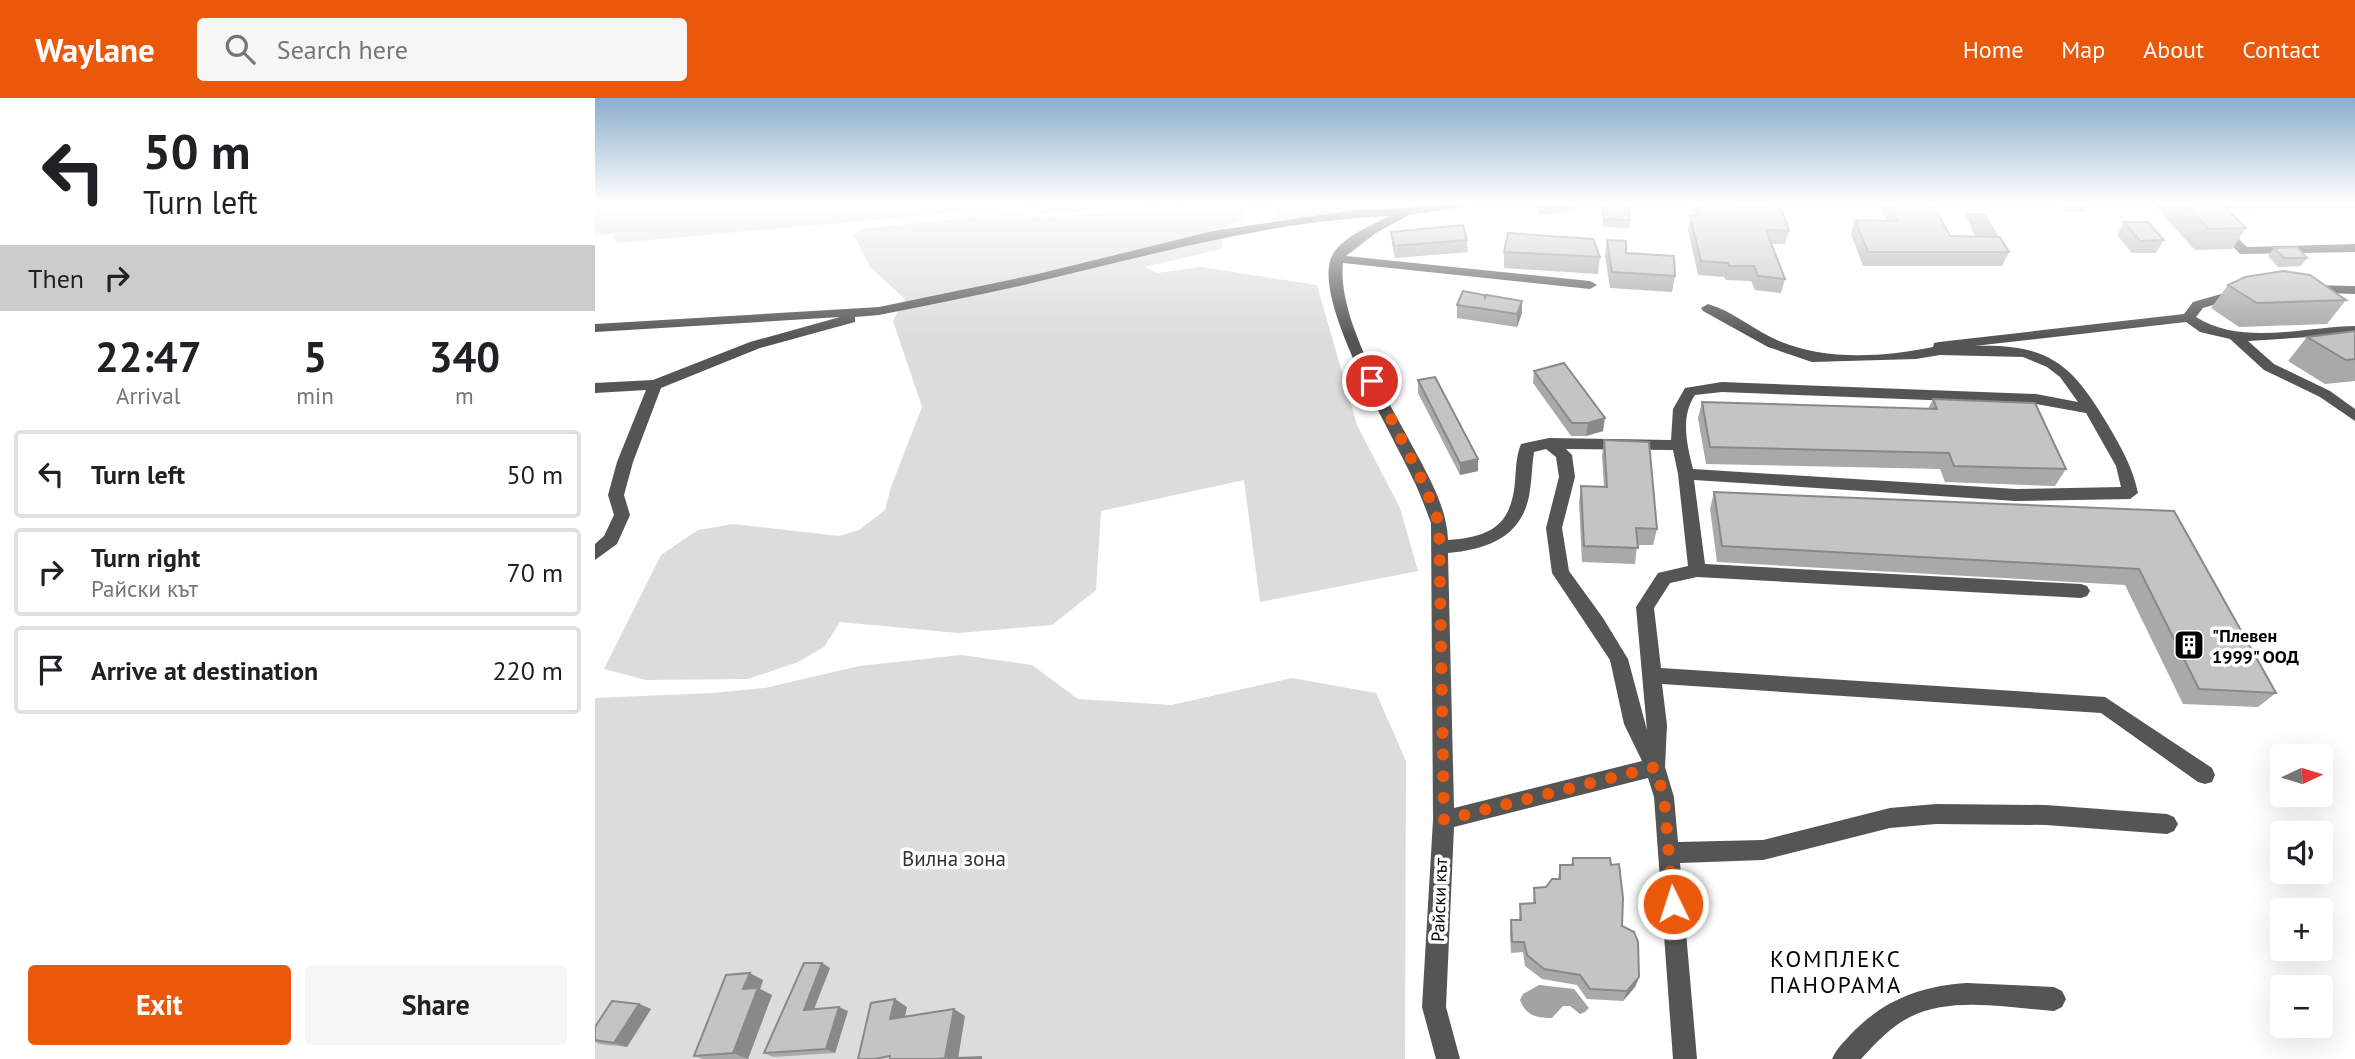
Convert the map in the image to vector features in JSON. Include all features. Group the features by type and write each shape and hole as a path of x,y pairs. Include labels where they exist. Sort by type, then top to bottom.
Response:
{"street":[{"path":"595,388 655,385 755,345 879,311 1038,278 1161,248"},
{"path":"1337,259 1348,248"},
{"path":"2241,248 2244,251 2355,248"},
{"path":"1337,259 1590,285"},
{"name":"Райски кът","path":"1337,259 1335,279 1349,335 1424,484 1439,523 1444,820 1434,1007 1448,1059"},
{"path":"2289,288 2355,290"},
{"path":"2188,318 2191,312 2203,303 2233,293 2254,290"},
{"path":"1686,474 2016,495 2130,494 2124,466 2091,409 2066,375 2042,358 2013,350 1941,350 1904,356 1812,358 1773,344 1708,308"},
{"path":"595,328 879,311"},
{"path":"1941,350 1939,346 1944,344 2188,318 2197,326 2214,333 2235,337 2355,330"},
{"path":"2235,337 2269,367 2325,394 2355,416"},
{"path":"595,553 611,540 622,515 617,495 625,462 655,385"},
{"path":"1697,570 1689,526 1686,474 1678,445 1682,400 1691,391 1722,387 2036,398 2091,409"},
{"path":"1549,443 1564,455 1567,477 1554,528 1561,573 1619,659 1635,724 1655,767 1664,797 1685,1059"},
{"path":"1439,547 1472,545 1494,538 1514,520 1522,493 1523,464 1527,448 1549,443 1678,445"},
{"path":"1655,767 1657,725 1645,607 1664,578 1697,570 2081,592"},
{"path":"1652,675 2105,705 2205,775"},
{"path":"1444,820 1655,767"},
{"path":"1669,853 1763,850 1890,818 1936,814 2046,815 2167,824"},
{"path":"1844,1059 1887,1017 1924,1000 1953,995 2054,999"}],"green space":[{"path":"860,248 1222,248 1144,267 1157,273 1201,267 1317,285 1357,425 1400,508 1418,571 1260,602 1244,480 1101,511 1096,590 1052,625 958,633 840,622 824,647 798,662 748,679 646,680 604,669 661,555 698,530 733,524 839,536 859,530 885,510 891,487 922,407 893,321 905,299 870,267"},
{"name":"Вилна зона","path":"961,655 1032,665 1078,699 1171,705 1292,678 1376,693 1406,761 1405,1059 595,1059 595,698 765,688 859,666"}],"shaded area":[{"path":"1539,985 1574,989 1589,1008 1580,1014 1570,1006 1563,1006 1552,1018 1533,1015 1525,1010 1520,1000 1523,994"}],"building":[{"path":"1505,248 1596,248 1600,257 1504,252"},
{"path":"1608,248 1626,248 1626,253 1674,256 1675,276 1612,272"},
{"path":"1698,248 1773,248 1785,279 1758,276 1754,266 1729,266 1728,263 1701,261"},
{"path":"1866,248 2007,248 2009,252 1868,252"},
{"path":"2274,248 2298,248 2307,258 2284,258"},
{"path":"2283,271 2310,275 2346,300 2257,303 2228,285 2245,277"},
{"path":"1463,291 1484,295 1485,298 1486,295 1522,301 1517,314 1457,305"},
{"path":"2355,331 2355,359 2346,360 2307,337"},
{"path":"1564,363 1605,418 1588,423 1572,423 1534,371"},
{"path":"1435,377 1478,459 1460,463 1418,380"},
{"path":"1933,399 2035,403 2066,469 1954,466 1949,453 1710,447 1702,402 1937,409"},
{"path":"1604,440 1649,442 1657,529 1636,528 1638,548 1584,546 1581,486 1607,487"},
{"name":"\"Плевен 1999\" ООД","path":"1714,492 2174,511 2276,693 2199,689 2139,569 1722,546"},
{"path":"1573,858 1610,858 1611,865 1619,864 1623,898 1622,926 1634,932 1638,942 1639,977 1627,991 1590,989 1580,975 1544,969 1527,955 1524,942 1512,942 1511,920 1521,920 1520,904 1535,903 1534,888 1546,887 1552,879 1560,879 1560,865 1573,865"},
{"path":"804,963 822,963 804,1010 839,1007 826,1049 764,1053"},
{"path":"750,973 743,989 758,988 733,1053 694,1056 726,975"},
{"path":"895,999 890,1019 954,1009 945,1058 890,1059 890,1056 858,1059 871,1003"},
{"path":"612,1001 639,1004 614,1043 595,1040 595,1027"},
{"path":"958,1058 981,1059 958,1059"}],"place":[{"name":"\"Плевен 1999\" ООД","path":"2189,645"}],"district":[{"name":"КОМПЛЕКС ПАНОРАМА","path":"1836,971"}],"route":[{"path":"1372,381 1424,484 1439,523 1444,820 1655,767 1664,797 1673,904"}]}
